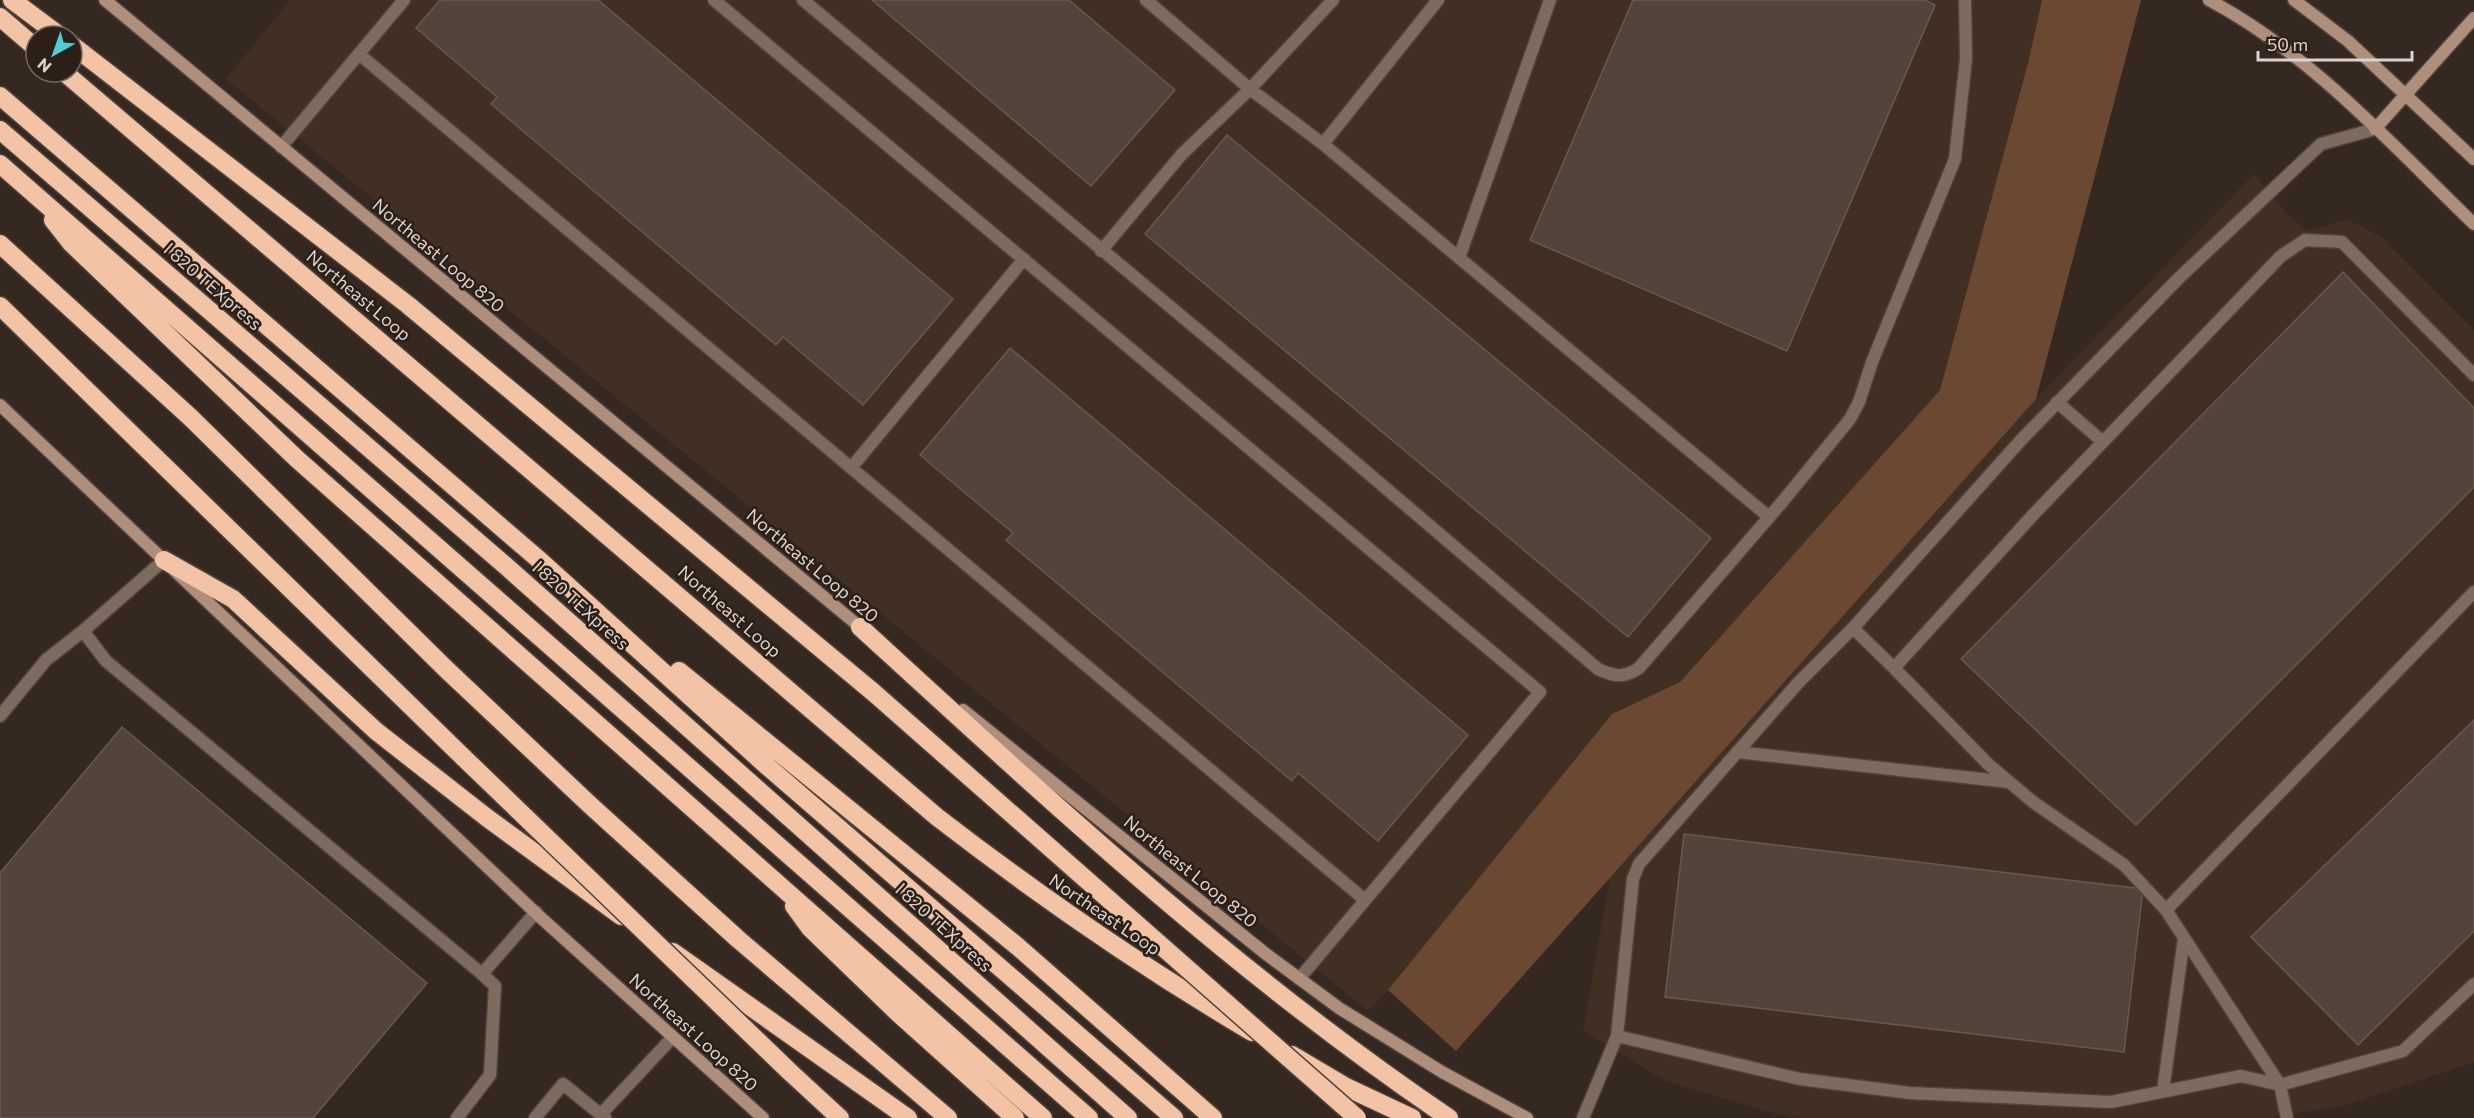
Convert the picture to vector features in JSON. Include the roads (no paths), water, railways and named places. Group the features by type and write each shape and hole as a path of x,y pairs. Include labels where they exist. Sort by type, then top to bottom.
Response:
{"highway":[{"path":"12,0 44,24"},
{"path":"0,17 24,38"},
{"path":"84,54 408,305 873,692 1357,1118"},
{"name":"Northeast Loop","path":"78,84 937,818 1027,886 1179,989 1346,1087 1412,1118"},
{"path":"0,96 537,558 767,766 1174,1118"},
{"name":"I 820 TEXpress","path":"0,130 507,567 1128,1118"},
{"path":"0,164 1089,1118"},
{"path":"35,194 70,243 297,459 777,883 864,957 1043,1118"},
{"path":"0,243 189,417 447,670 590,805 739,940 948,1118"},
{"path":"0,306 464,758 840,1118"},
{"path":"537,558 1017,946 1213,1118"},
{"path":"164,560 233,600 376,731 585,892 908,1118"},
{"path":"860,627 1172,909 1328,1033 1449,1118"},
{"path":"777,883 810,928 898,1013 1015,1118"}],"main road":[{"name":"Northeast Loop 820","path":"105,0 860,627 1299,978 1340,1008 1442,1072 1527,1118"},
{"path":"2210,0 2236,14 2322,78 2474,224"},
{"path":"2294,0 2348,41 2474,159"},
{"path":"2375,129 2474,18"},
{"name":"Northeast Loop 820","path":"0,405 536,912 672,1038 763,1118"}],"lane":[{"path":"281,147 404,0"},
{"path":"714,0 1540,692 1299,978"},
{"path":"803,0 1301,416 1598,669 1612,676 1627,676 1639,668 1769,517 1850,419 1859,402 1872,362 1956,159 1966,60 1965,0"},
{"path":"1146,0 1250,89 1323,144 1769,517"},
{"path":"1101,251 1182,154 1250,89 1333,0"},
{"path":"1323,144 1438,0"},
{"path":"1459,258 1550,0"},
{"path":"358,54 1365,900"},
{"path":"1583,1118 1617,1036 1633,879 1639,864 1798,682 1852,628 2057,402 2179,278 2320,144 2375,129"},
{"path":"1894,668 2032,516 2281,256 2305,240 2342,243 2474,375"},
{"path":"850,468 1024,259"},
{"path":"2057,402 2103,442"},
{"path":"0,716 46,660 164,560"},
{"path":"2166,910 2474,592"},
{"path":"1852,628 1988,764 2033,802 2124,865 2166,910 2280,1085 2288,1118"},
{"path":"83,631 106,661 495,986 490,1075 457,1118"},
{"path":"1737,752 2009,782"},
{"path":"482,974 536,912"},
{"path":"2163,1091 2184,939"},
{"path":"1617,1036 1800,1079 1910,1093 2110,1101 2241,1076 2280,1085 2403,1051 2474,984"},
{"path":"535,1118 562,1084 603,1116 672,1038"}]}
